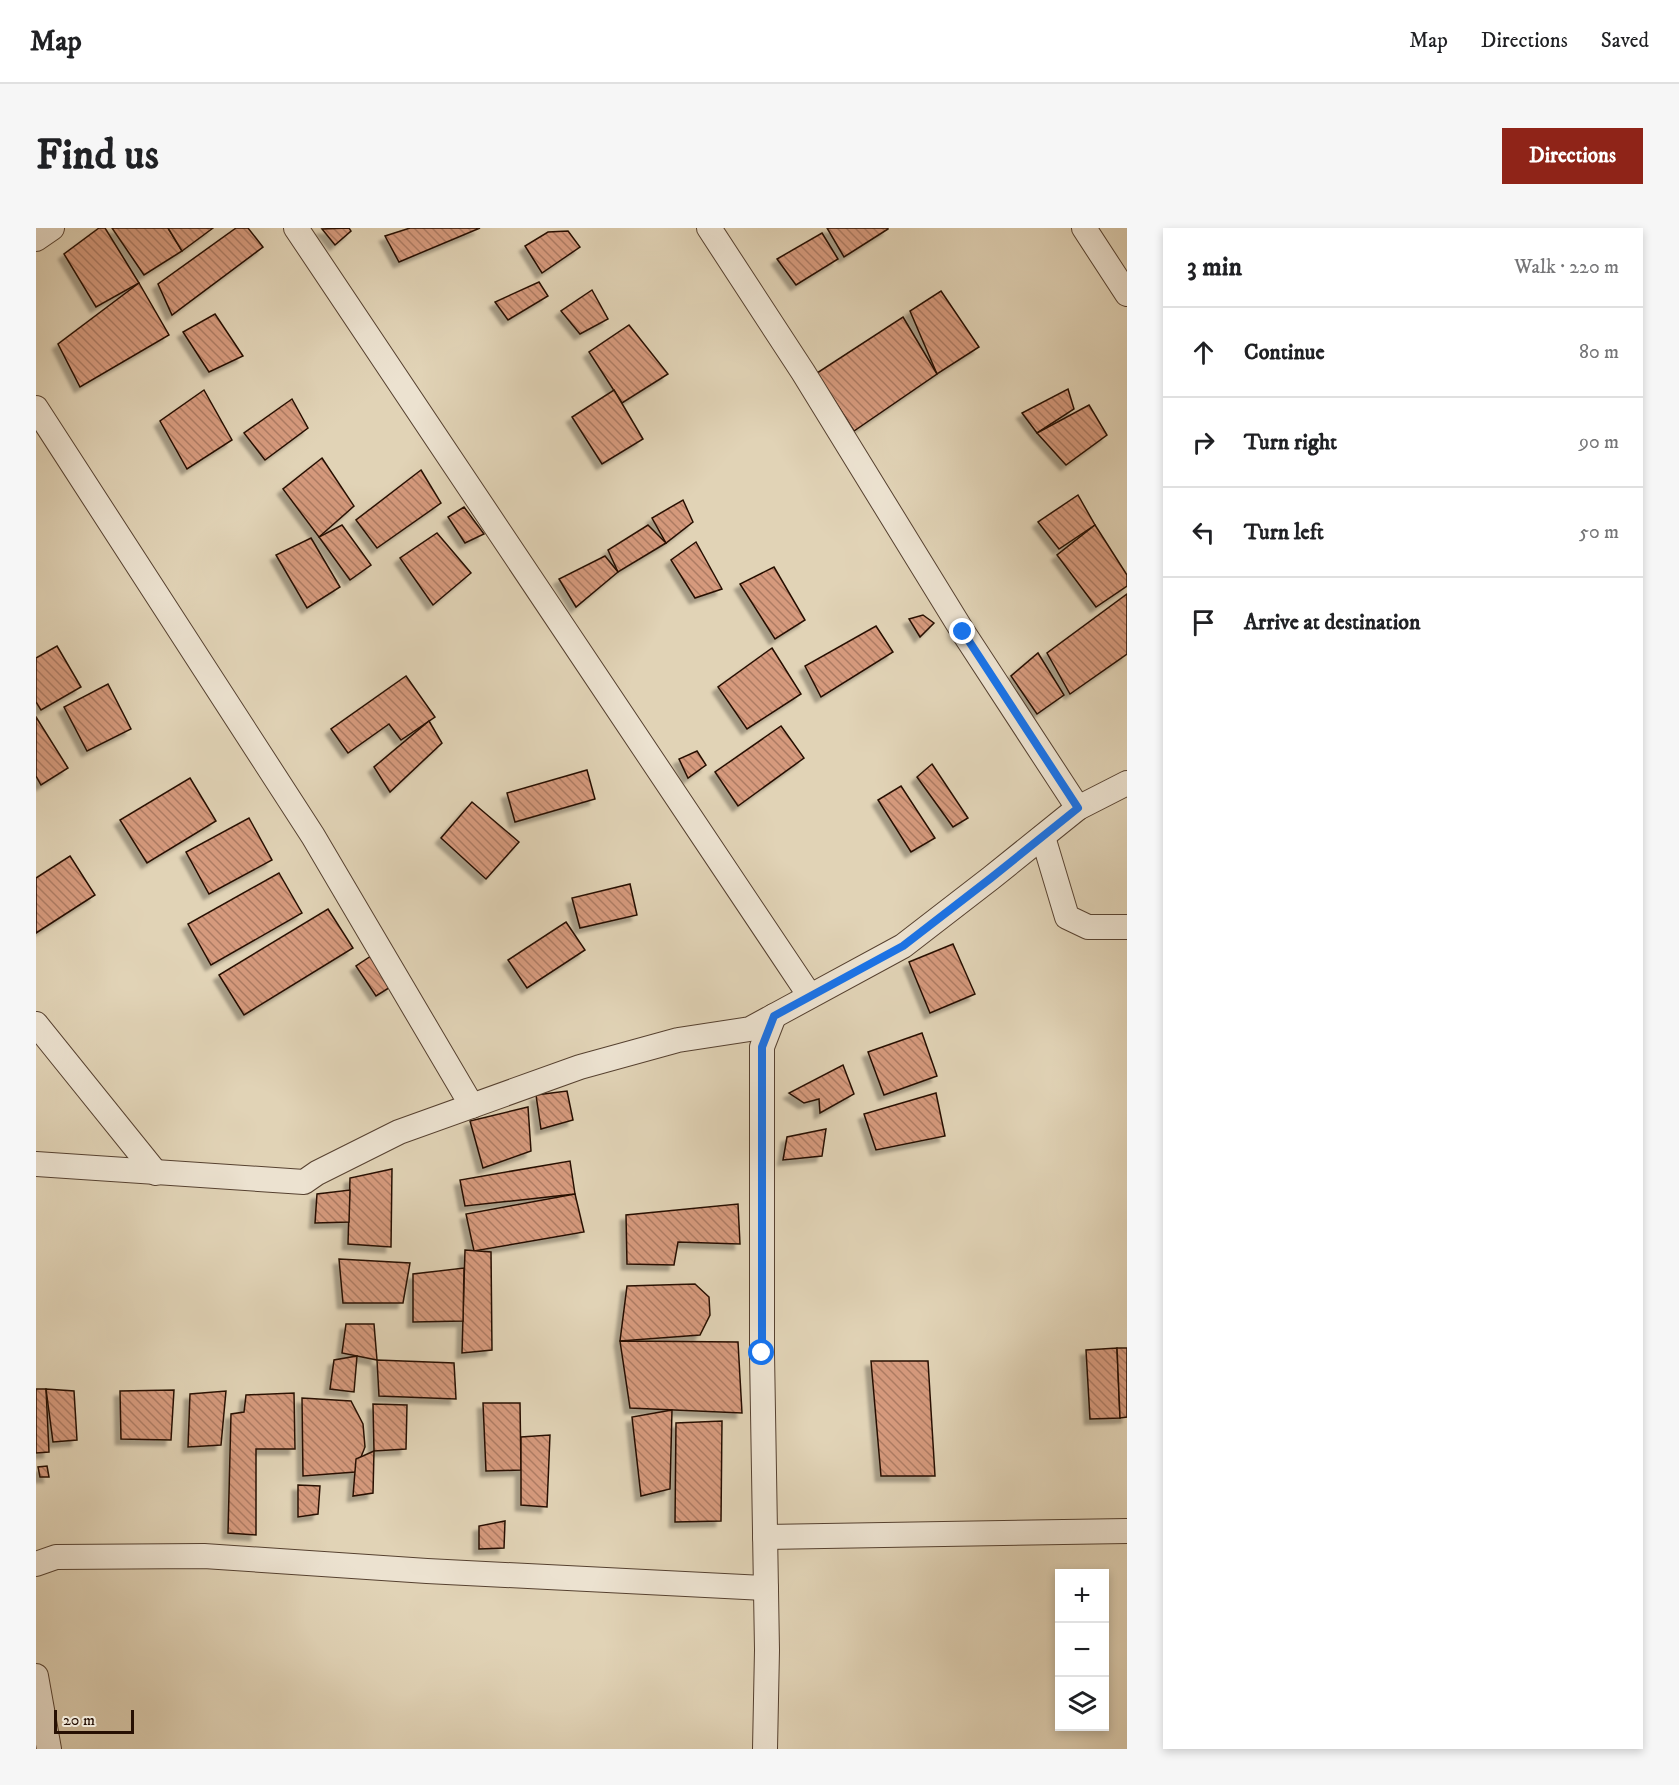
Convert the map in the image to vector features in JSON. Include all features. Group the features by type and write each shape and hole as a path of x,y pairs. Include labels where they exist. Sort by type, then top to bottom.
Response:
{"street":[{"path":"36,239 52,228"},
{"path":"296,228 810,996"},
{"path":"709,228 803,372 963,632 1078,808"},
{"path":"1084,228 1127,294"},
{"path":"36,408 313,836 472,1106"},
{"path":"36,1164 304,1182 316,1173 399,1132 580,1066 678,1040 750,1029 903,946 1078,808 1127,783"},
{"path":"1043,837 1067,917 1088,927 1127,927"},
{"path":"765,1749 767,1650 762,1353 762,1047 774,1016"},
{"path":"36,1024 156,1173"},
{"path":"743,1029 762,1047"},
{"path":"765,1537 1127,1531"},
{"path":"36,1564 56,1557 204,1556 427,1571 766,1588"},
{"path":"36,1676 49,1749"}],"building":[{"path":"99,228 105,228 139,283 96,307 64,254"},
{"path":"112,228 168,228 182,251 144,275"},
{"path":"168,228 213,228 182,251"},
{"path":"236,228 248,228 263,247 172,315 158,284"},
{"path":"349,228 351,231 335,245 322,229"},
{"path":"410,228 480,228 399,262 385,236"},
{"path":"827,228 888,228 888,229 844,257"},
{"path":"568,231 580,247 542,273 525,246 548,232"},
{"path":"822,233 838,259 796,285 777,259"},
{"path":"539,282 548,296 508,320 495,302"},
{"path":"139,283 169,335 80,387 58,344"},
{"path":"592,290 608,319 580,334 561,311"},
{"path":"941,291 979,347 937,374 910,311"},
{"path":"215,314 243,356 209,372 183,332"},
{"path":"903,317 937,374 854,431 817,373"},
{"path":"629,325 668,374 622,403 589,352"},
{"path":"1068,389 1074,409 1037,433 1022,413"},
{"path":"204,390 232,440 187,469 160,421"},
{"path":"614,390 643,439 602,464 572,417"},
{"path":"292,399 308,428 265,460 244,433"},
{"path":"1089,405 1107,435 1066,465 1037,433"},
{"path":"322,458 354,506 319,537 283,489"},
{"path":"421,470 441,503 377,548 356,520"},
{"path":"1078,495 1095,525 1059,549 1038,522"},
{"path":"683,500 693,522 666,543 652,518"},
{"path":"464,507 484,534 465,543 448,517"},
{"path":"342,525 371,565 350,580 319,537"},
{"path":"648,525 666,543 618,572 608,550"},
{"path":"1095,525 1127,575 1127,586 1096,607 1057,555"},
{"path":"437,533 471,573 433,605 400,558"},
{"path":"311,538 340,587 307,608 276,555"},
{"path":"696,542 722,589 695,598 671,560"},
{"path":"605,556 618,572 576,607 559,579"},
{"path":"774,567 805,620 775,639 740,584"},
{"path":"1127,594 1127,654 1070,694 1047,653"},
{"path":"923,615 934,623 920,637 909,619"},
{"path":"876,626 893,652 821,697 805,666"},
{"path":"57,646 81,687 41,710 36,702 36,658"},
{"path":"772,648 801,694 747,729 718,687"},
{"path":"1038,653 1064,695 1037,714 1011,676"},
{"path":"406,676 435,717 401,740 389,724 348,753 331,729"},
{"path":"108,684 131,729 87,751 64,707"},
{"path":"36,717 68,768 41,785 36,776"},
{"path":"429,721 442,743 390,792 374,767"},
{"path":"781,726 804,758 738,806 715,772"},
{"path":"697,751 706,765 688,778 679,759"},
{"path":"932,764 968,818 953,827 917,777"},
{"path":"587,770 595,799 515,822 507,793"},
{"path":"190,778 216,821 147,863 120,820"},
{"path":"901,786 935,838 911,852 878,800"},
{"path":"472,802 519,842 486,879 441,838"},
{"path":"249,818 272,860 209,894 186,852"},
{"path":"70,856 95,895 36,933 36,878"},
{"path":"279,873 302,913 211,965 188,924"},
{"path":"630,884 637,915 580,928 572,898"},
{"path":"328,909 353,948 244,1015 219,975"},
{"path":"566,922 585,950 527,988 508,960"},
{"path":"953,944 975,994 930,1013 909,962"},
{"path":"371,956 392,986 376,996 356,966"},
{"path":"922,1033 937,1076 884,1095 868,1052"},
{"path":"843,1065 854,1094 820,1113 819,1099 804,1103 789,1093"},
{"path":"567,1091 573,1120 541,1129 536,1095"},
{"path":"936,1093 945,1136 876,1150 864,1114"},
{"path":"528,1107 531,1151 483,1168 470,1121"},
{"path":"826,1129 822,1156 783,1160 787,1137"},
{"path":"570,1161 575,1194 465,1206 460,1180"},
{"path":"392,1169 391,1247 348,1244 350,1178"},
{"path":"350,1190 349,1222 315,1223 317,1194"},
{"path":"575,1194 584,1232 474,1251 466,1214"},
{"path":"738,1204 740,1244 678,1242 674,1265 627,1264 626,1215"},
{"path":"465,1250 491,1252 492,1350 462,1353"},
{"path":"339,1259 410,1263 403,1303 343,1303"},
{"path":"464,1268 463,1321 413,1322 413,1274"},
{"path":"695,1284 709,1297 710,1315 700,1335 620,1341 627,1286"},
{"path":"346,1324 374,1324 377,1360 342,1353"},
{"path":"620,1341 738,1342 742,1413 630,1408"},
{"path":"1117,1348 1120,1418 1090,1419 1086,1350"},
{"path":"1117,1348 1127,1348 1127,1417 1120,1418"},
{"path":"357,1356 354,1392 330,1389 334,1360"},
{"path":"377,1360 454,1363 456,1399 379,1396"},
{"path":"871,1361 928,1361 935,1476 881,1476"},
{"path":"36,1389 46,1389 49,1452 36,1453"},
{"path":"46,1389 74,1391 77,1440 53,1442"},
{"path":"174,1390 171,1440 121,1439 120,1391"},
{"path":"226,1391 221,1445 188,1447 190,1394"},
{"path":"294,1393 295,1449 256,1449 256,1535 228,1533 231,1414 244,1412 246,1395"},
{"path":"302,1398 351,1401 363,1424 365,1447 355,1472 303,1476"},
{"path":"483,1403 520,1403 521,1470 486,1471"},
{"path":"373,1404 407,1405 406,1449 374,1451"},
{"path":"672,1410 670,1489 641,1496 632,1417"},
{"path":"722,1421 721,1521 675,1522 676,1423"},
{"path":"550,1435 547,1507 521,1505 521,1437"},
{"path":"374,1451 373,1493 353,1496 356,1459"},
{"path":"47,1466 49,1477 40,1477 38,1467"},
{"path":"298,1485 320,1486 318,1514 298,1517"},
{"path":"505,1521 504,1548 479,1549 479,1526"}],"route":[{"path":"762,1353 762,1047 774,1016 903,946 1078,808 963,632"}]}
